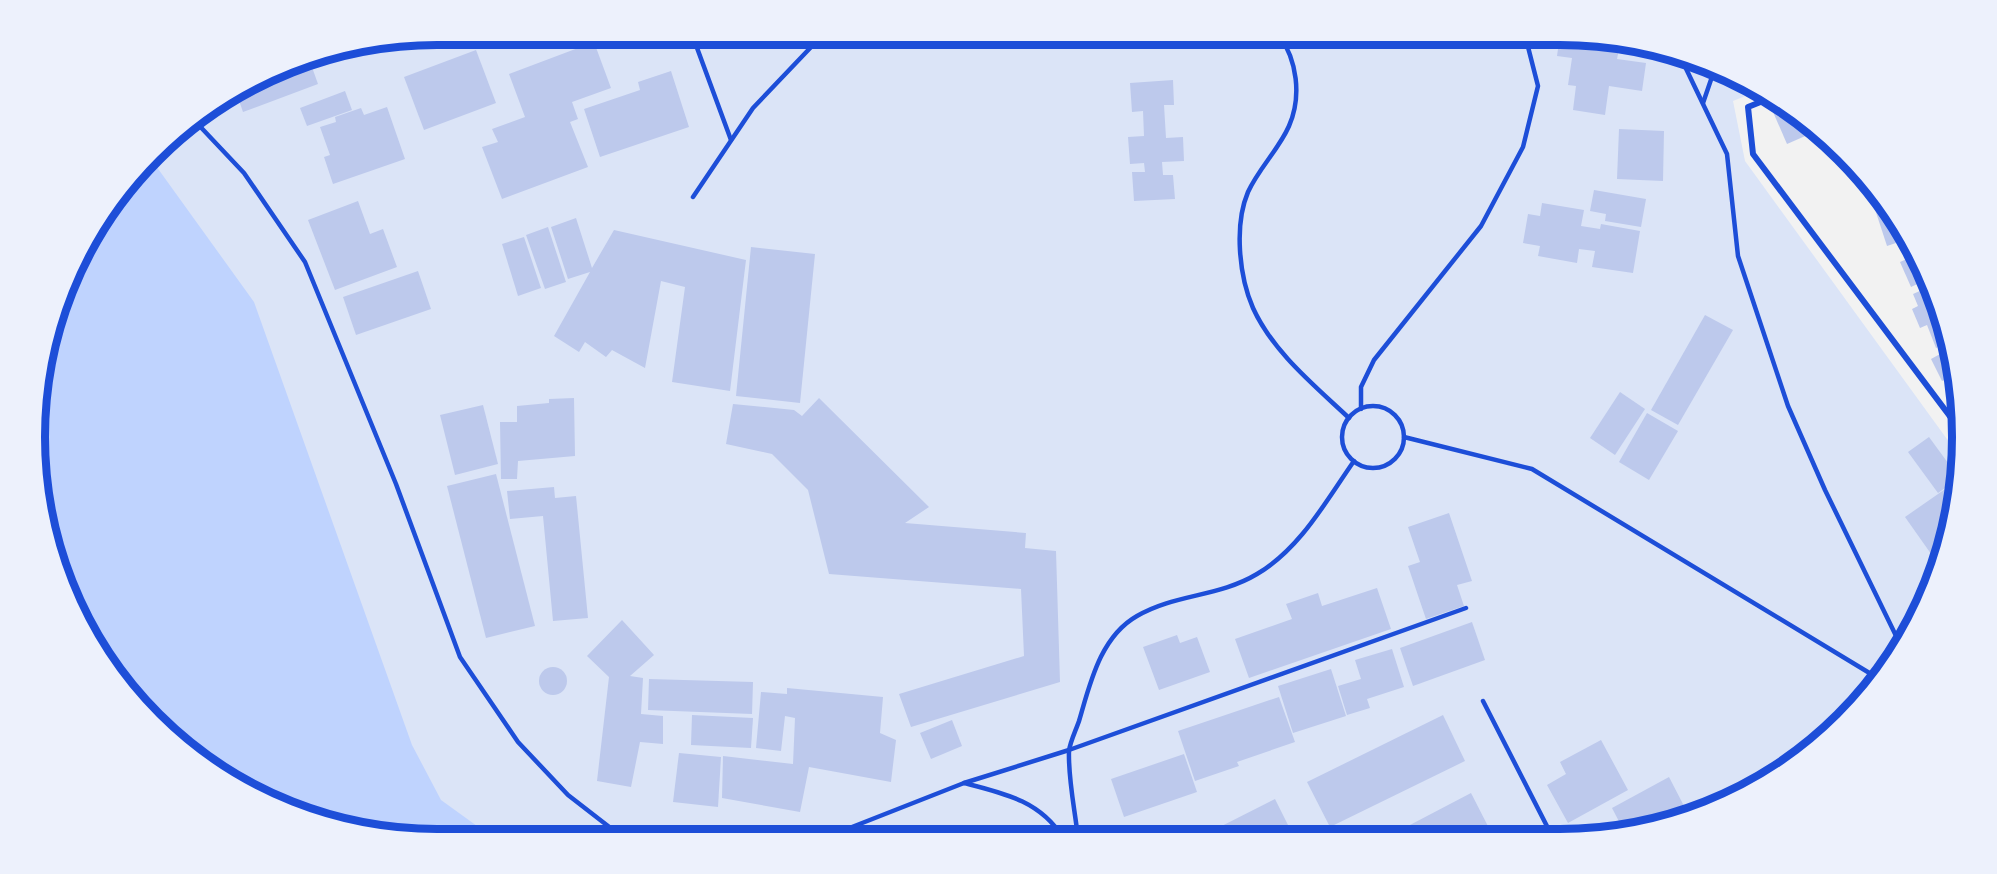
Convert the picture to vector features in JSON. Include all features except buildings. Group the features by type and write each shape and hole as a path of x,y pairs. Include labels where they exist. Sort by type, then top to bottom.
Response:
{"street":[{"path":"1762,101 1748,107 1753,154 1950,416"}],"lane":[{"path":"696,45 732,141"},
{"path":"693,197 753,108 813,45"},
{"path":"1287,45 1298,87 1290,125 1248,193 1240,234 1241,271 1254,308 1275,343 1303,375 1349,418"},
{"path":"1361,409 1361,387 1374,360 1480,226 1523,147 1538,86 1528,45"},
{"path":"1685,66 1727,154 1738,256 1788,406 1825,490 1897,637"},
{"path":"1703,103 1712,76"},
{"path":"199,125 244,173 305,262 396,484 460,657 518,742 568,795 612,829"},
{"path":"1376,406 1394,414 1400,422 1404,437 1401,451 1388,465 1368,468 1354,461 1342,444 1342,435 1349,418 1361,409 1376,406"},
{"path":"1404,437 1532,469 1872,675"},
{"path":"1077,829 1069,750 1096,667 1117,631 1136,616 1164,605 1221,591 1257,574 1284,554 1313,520 1354,461"},
{"path":"847,829 964,783 1069,750 1466,608"},
{"path":"1483,701 1548,829"},
{"path":"964,783 1030,803 1054,823 1057,829"}],"shaded area":[{"path":"437,45 1586,46 1611,48 1661,58 1710,75 1750,94 1733,101 1745,161 1952,446 1949,488 1939,538 1912,610 1886,655 1855,695 1818,732 1778,763 1733,789 1661,816 1611,826 1560,829 437,829 386,826 336,816 264,789 219,763 179,732 142,695 111,655 85,610 58,538 48,488 46,463 48,386 58,336 66,311 85,264 98,241 111,219 142,179 198,126 264,85 336,58 386,48"}],"water":[{"path":"155,165 254,302 412,745 441,800 481,829 386,826 336,816 264,789 198,748 160,714 126,676 85,610 58,538 48,488 45,437 48,386 58,336 85,264 111,219"}]}
